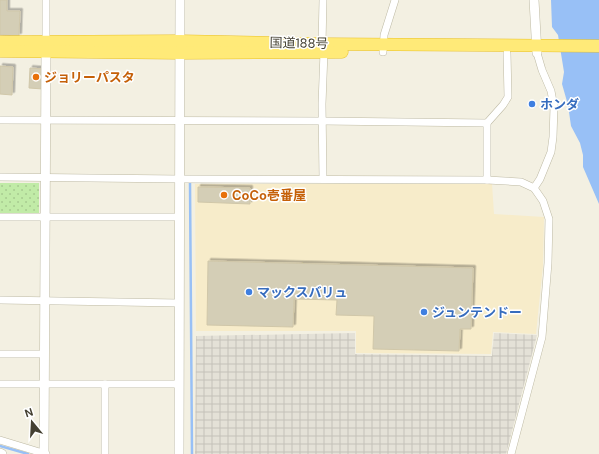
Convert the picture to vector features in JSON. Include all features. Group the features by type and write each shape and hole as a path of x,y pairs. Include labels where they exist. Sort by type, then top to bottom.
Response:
{"highway":[{"name":"国道188号","path":"0,42 46,47"},
{"name":"国道188号","path":"0,51 46,47 541,49 599,46"},
{"name":"国道188号","path":"383,48 507,53 541,49 599,53"}],"street":[{"path":"0,440 44,454 46,0"},
{"path":"179,454 181,121 180,0"},
{"path":"323,0 323,179"},
{"path":"383,48 384,35 395,0"},
{"path":"534,0 541,49 542,70 551,91 554,107 551,152 540,179 534,188"},
{"path":"487,180 488,123 508,97 507,53"},
{"path":"0,120 488,123"},
{"path":"0,177 487,180 521,182 534,188 543,201 549,219 548,263 543,330 538,356 511,454"},
{"path":"0,217 180,217"},
{"path":"0,300 179,303"},
{"path":"0,354 44,354"},
{"path":"0,384 179,384"},
{"path":"105,384 105,454"}],"shaded area":[{"path":"195,184 492,184 494,214 544,217 543,265 536,334 493,332 491,354 356,353 356,331 196,331"},
{"path":"355,333 355,354 492,356 494,333 537,335 506,454 195,454 196,336"}],"green space":[{"path":"0,183 39,183 39,214 0,213"}],"water":[{"path":"551,0 599,0 599,204 583,167 583,155 580,143 571,126 568,105 562,84 564,72 558,35 552,27"}],"building":[{"path":"0,0 7,0 7,11 20,11 19,36 0,35"},
{"path":"0,66 13,67 12,95 0,94"},
{"path":"30,68 44,69 43,89 29,88"},
{"path":"198,187 250,188 250,204 198,202"},
{"path":"208,261 473,268 471,329 460,329 459,351 373,349 374,316 336,315 337,300 294,299 293,327 207,325"}],"waterway":[{"path":"190,182 192,454"},
{"path":"0,446 28,454"}],"place":[{"name":"ジョリーパスタ","path":"36,77"},
{"name":"ホンダ","path":"532,104"},
{"name":"CoCo壱番屋","path":"224,195"},
{"name":"マックスバリュ","path":"249,292"},
{"name":"ジュンテンドー","path":"424,312"}]}
